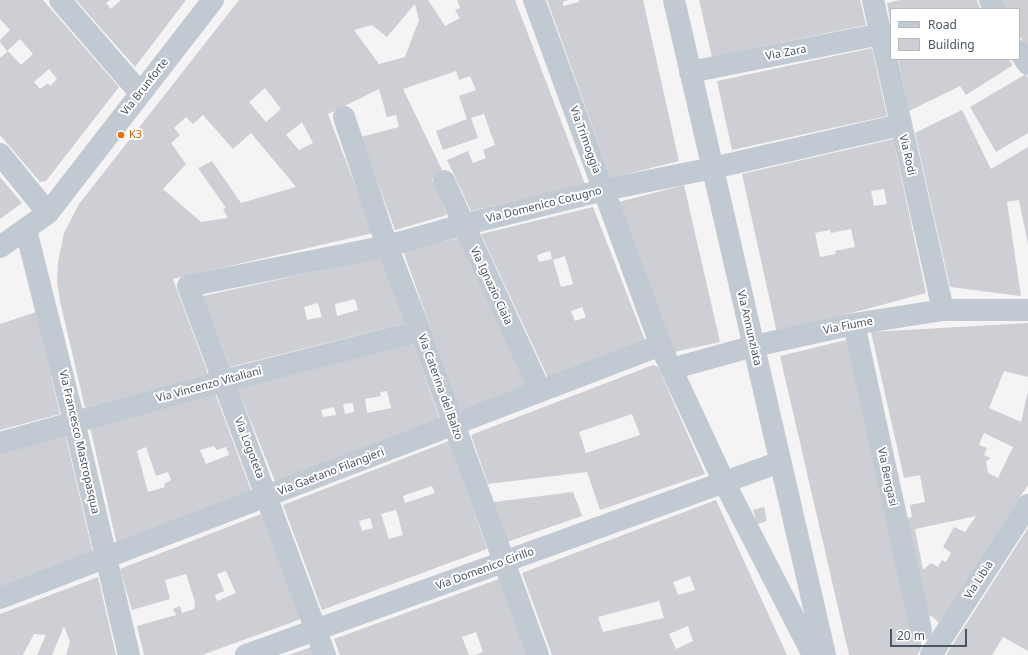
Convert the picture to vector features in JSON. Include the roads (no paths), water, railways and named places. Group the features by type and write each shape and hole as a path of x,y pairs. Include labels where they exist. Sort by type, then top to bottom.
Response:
{"street":[{"path":"60,0 140,93"},
{"name":"Via Brunforte","path":"0,247 48,213 213,0"},
{"name":"Via Trimoggia","path":"534,0 671,369"},
{"name":"Via Annunziata","path":"674,0 825,655"},
{"name":"Via Rodi","path":"873,0 943,310"},
{"name":"Via Zara","path":"690,72 881,34"},
{"path":"1020,52 1028,64"},
{"name":"Via Caterina del Balzo","path":"344,117 387,246 420,331 538,655"},
{"name":"Via Domenico Cotugno","path":"188,286 387,246 462,225 604,190 713,168 900,125"},
{"path":"0,154 48,213"},
{"name":"Via Ignazio Ciaia","path":"444,181 462,225 540,390"},
{"name":"Via Francesco Mastropasqua","path":"26,230 74,421 129,655"},
{"name":"Via Logoteta","path":"188,286 325,655"},
{"name":"Via Fiume","path":"671,369 754,346 854,324 943,310 1028,310"},
{"name":"Via Bengasi","path":"854,324 921,630"},
{"name":"Via Vincenzo Vitaliani","path":"0,443 74,421 223,381 420,331"},
{"name":"Via Gaetano Filangieri","path":"0,598 454,425 540,390 661,345"},
{"path":"671,369 724,482 812,655"},
{"name":"Via Domenico Cirillo","path":"246,655 780,462"},
{"name":"Via Libia","path":"931,655 1028,505"}],"place":[{"name":"K3","path":"121,135"}]}
